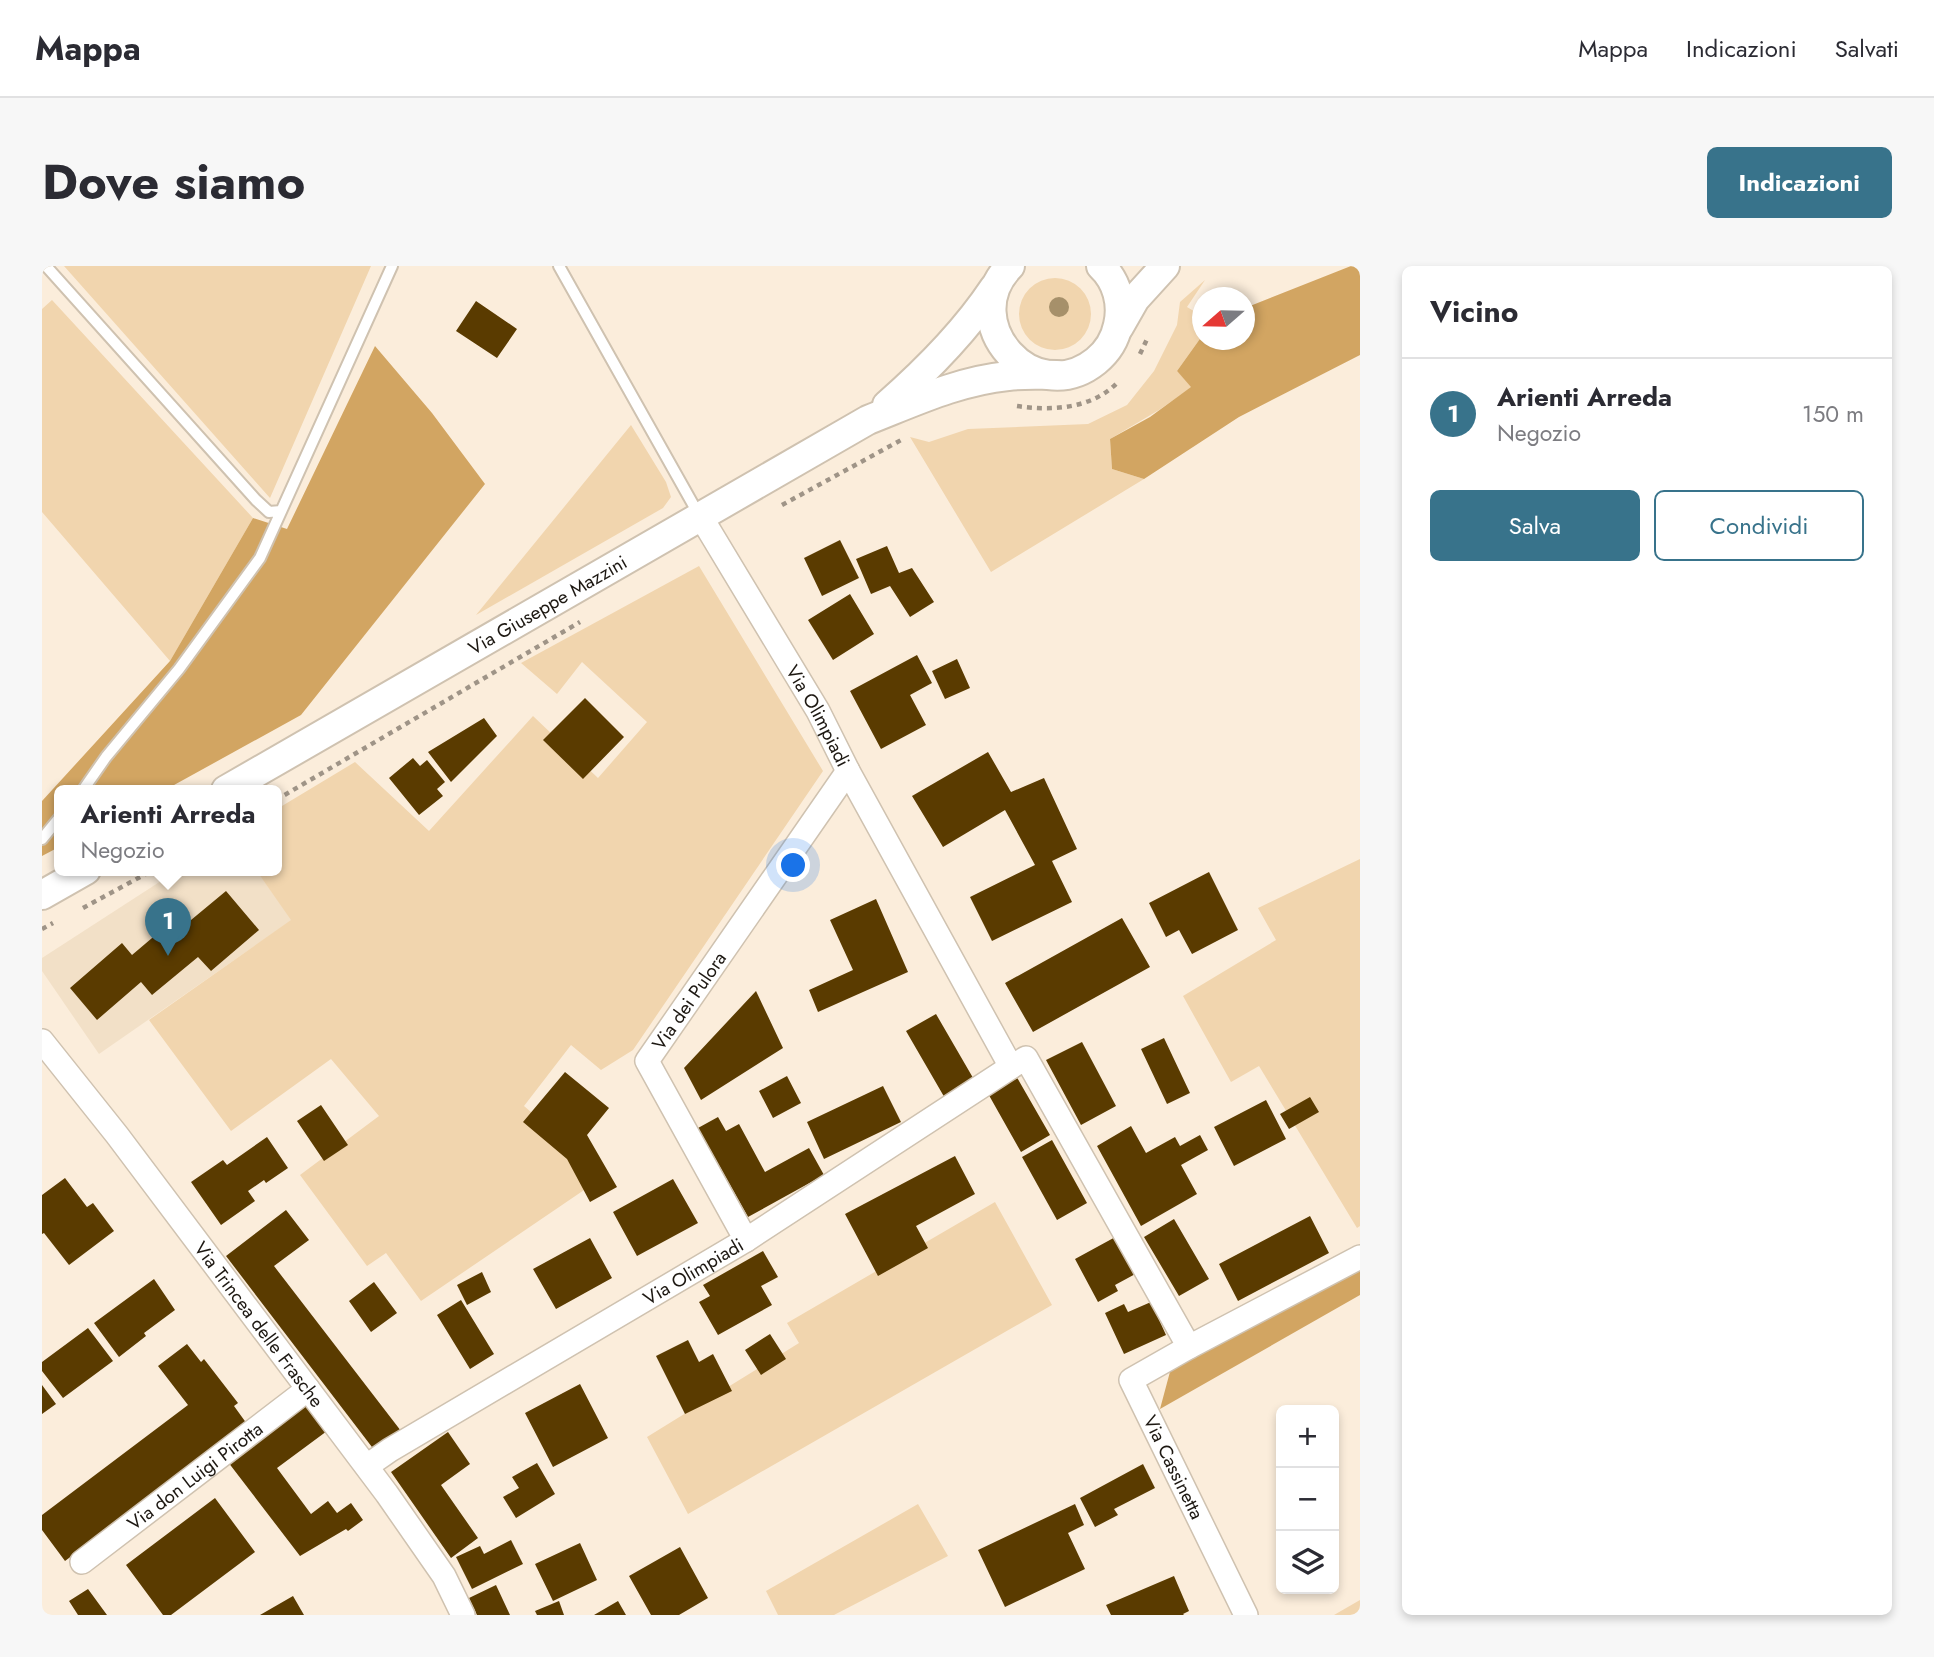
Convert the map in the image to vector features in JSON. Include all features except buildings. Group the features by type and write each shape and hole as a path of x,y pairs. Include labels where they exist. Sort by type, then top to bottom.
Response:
{"street":[{"path":"1101,266 1113,281 1118,296 1120,319 1114,339"},
{"path":"1114,339 1135,299 1165,266"},
{"name":"Via Giuseppe Mazzini","path":"869,420 923,373 957,337 995,287"},
{"path":"995,287 1002,345 1014,360 1036,372 1057,375"},
{"name":"Via Giuseppe Mazzini","path":"235,785 869,420 966,383 1008,376 1074,373 1088,367 1102,356 1114,339"},
{"name":"Via Olimpiadi","path":"367,1466 746,1240 1011,1067 803,685 701,517"},
{"name":"Via dei Pulora","path":"746,1240 647,1061 848,771"},
{"path":"42,895 75,876"},
{"name":"Via Trincea delle Frasche","path":"42,1041 117,1135 367,1466 444,1576 463,1615"},
{"path":"1011,1067 1026,1058 1189,1347 1360,1257"},
{"name":"Via Cassinetta","path":"1189,1347 1131,1380 1246,1615"},
{"name":"Via don Luigi Pirotta","path":"82,1562 309,1389"}],"lane":[{"path":"46,266 256,500 269,512 281,511"},
{"path":"86,785 106,757 179,670 260,558 392,266"},
{"path":"559,266 701,517"},
{"path":"42,839 54,824"}],"path":[{"path":"1138,357 1151,331"},
{"path":"1008,406 1040,409 1069,407 1087,403 1110,390 1118,382"},
{"path":"773,510 909,436"},
{"path":"282,796 590,616"},
{"path":"79,909 142,876"},
{"path":"42,929 54,922"}],"shaded area":[{"path":"64,266 371,266 270,498"},
{"path":"1351,266 1360,266 1360,355 1239,417 1144,479 1112,469 1110,439 1150,417 1191,387 1177,371 1192,350 1255,350 1255,304"},
{"path":"1055,278 1075,284 1085,294 1091,314 1085,334 1075,344 1055,350 1035,344 1025,334 1019,314 1025,294 1035,284"},
{"path":"1192,291 1192,300 1187,307 1192,310 1192,350 1177,371 1192,387 1110,439 1112,469 1144,479 991,572 910,437 929,442 968,429 1088,424 1127,405 1154,371 1177,325 1180,302"},
{"path":"52,300 253,518 170,661 42,512 42,309"},
{"path":"375,346 432,413 485,484 301,715 174,785 57,785 170,661 253,518 287,529"},
{"path":"631,425 666,482 671,497 663,508 476,615"},
{"path":"699,566 823,771 633,1050 601,1070 571,1045 524,1106 567,1143 590,1186 421,1301 386,1253 367,1266 300,1175 379,1116 331,1059 231,1131 149,1020 291,920 260,876 282,876 282,806 355,762 429,831 533,716 598,778 647,722 582,662 557,694 521,663"},
{"path":"54,788 54,850 42,856 42,801"},
{"path":"1360,859 1360,1226 1357,1228 1259,1066 1231,1082 1183,996 1276,940 1258,908"},
{"path":"169,876 260,876 292,920 99,1054 42,971 42,958"},
{"path":"995,1202 1052,1305 688,1514 647,1437 799,1343 787,1323"},
{"path":"1360,1261 1360,1295 1160,1409 1171,1368"},
{"path":"918,1504 948,1556 834,1615 778,1615 766,1591"},
{"path":"1360,1600 1360,1615 1334,1615"}],"place":[{"name":"Arienti Arreda","path":"168,956"}]}
